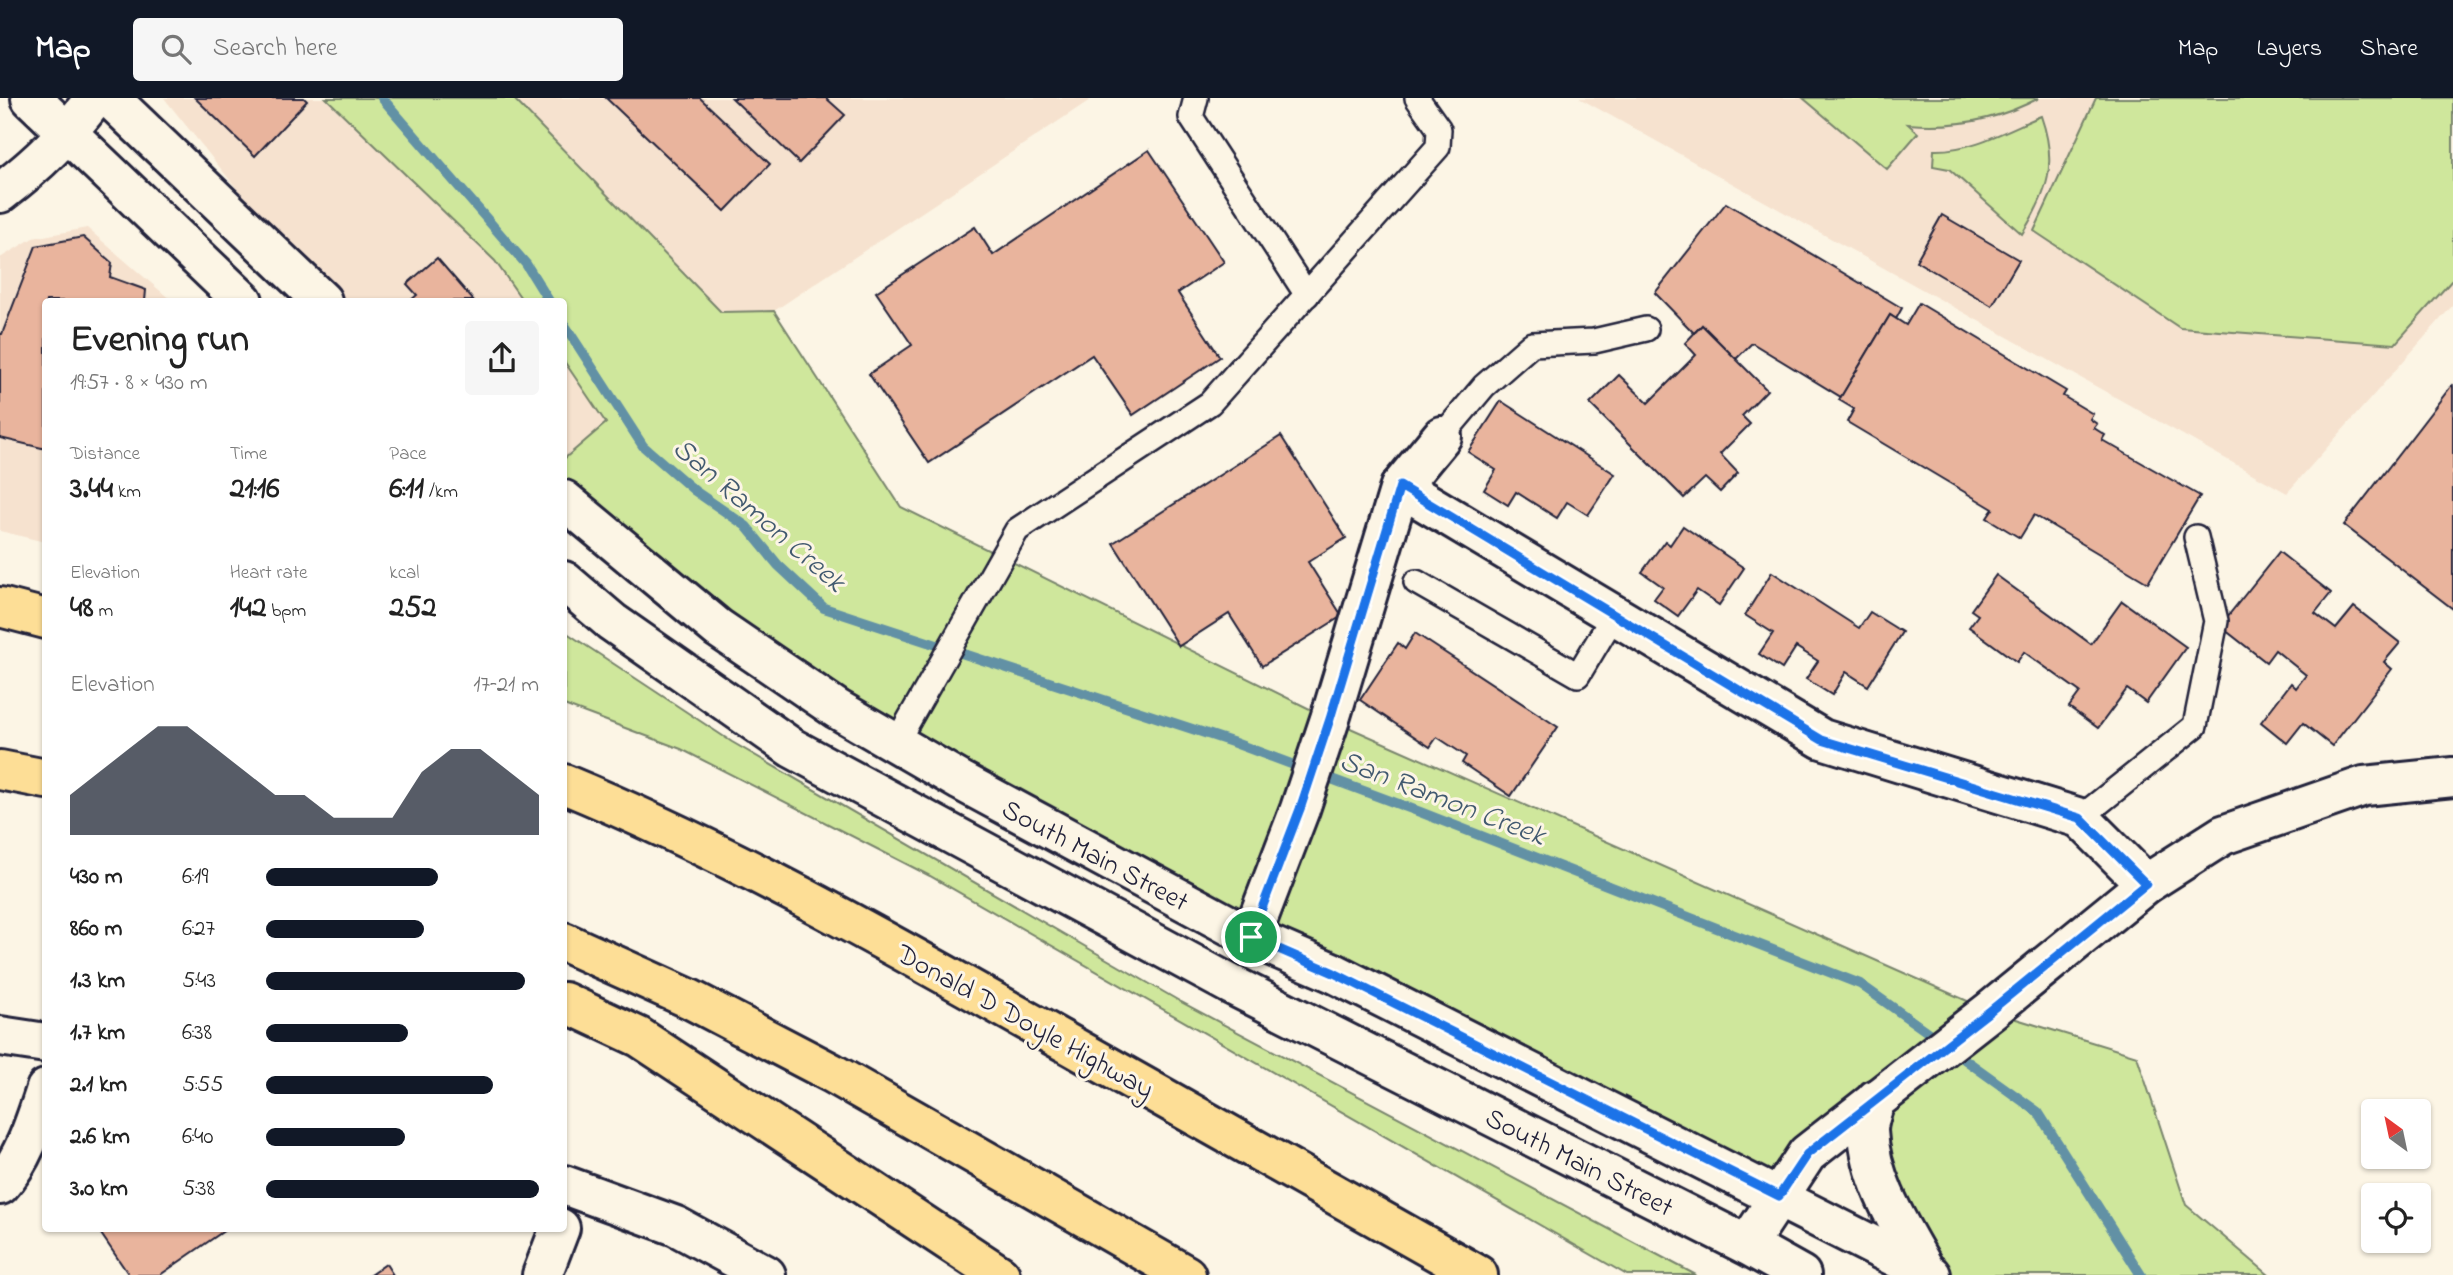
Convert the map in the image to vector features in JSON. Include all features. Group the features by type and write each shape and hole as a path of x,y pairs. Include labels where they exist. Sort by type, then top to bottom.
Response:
{"highway":[{"path":"0,607 42,618"},
{"path":"0,770 42,778"},
{"name":"Donald D Doyle Highway","path":"567,785 628,811 796,892 1478,1275"},
{"path":"567,943 690,999 832,1073 1186,1275"},
{"path":"567,1003 639,1037 1000,1275"}],"main road":[{"path":"31,98 240,298"},
{"path":"0,192 35,167 68,134 96,98"},
{"path":"110,98 319,298"},
{"path":"1251,937 1300,809 1330,719 1400,486 1442,436"},
{"path":"1400,486 1822,740 2080,818 2146,884"},
{"name":"South Main Street","path":"567,502 718,628 837,709 961,781 1251,937 1334,973 1929,1273"},
{"name":"South Main Street","path":"567,584 612,622 792,748 1228,983 1747,1245 1801,1275"},
{"path":"1747,1245 1807,1154 1990,1011 2146,884 2223,835 2364,786 2453,777"},
{"path":"0,1036 42,1042"},
{"path":"1882,1093 1868,1129 1875,1166 1893,1213 1929,1273"},
{"path":"0,1185 13,1171 42,1101"},
{"path":"568,1198 676,1226 766,1275"},
{"path":"542,1275 558,1232"}],"lane":[{"path":"1196,98 1191,117 1307,295"},
{"path":"896,743 1017,530 1210,403 1438,146 1439,129 1417,98"},
{"path":"1442,436 1484,386 1532,344 1594,341 1646,329"},
{"path":"2080,818 2195,726 2216,621 2196,537"},
{"path":"1416,582 1578,675 1614,615"}],"shaded area":[{"path":"164,98 326,98 495,261 521,298 325,298"},
{"path":"513,98 1093,98 774,311 721,312"},
{"path":"1579,98 2453,98 2453,305 2287,493"},
{"path":"87,228 169,298 42,298 42,541 0,531 0,258 33,238"},
{"path":"567,365 606,423 567,456"}],"green space":[{"path":"326,98 513,98 721,312 774,311 901,507 1330,719 1990,1011 2137,1056 2186,1205 2269,1275 1931,1275 1868,1129 1779,1196 961,781 567,502 567,456 606,423 567,365 567,298 521,298 495,261"},
{"path":"1803,98 2039,98 2008,112 1975,121 1942,125 1908,124 1918,133 1887,169"},
{"path":"2096,98 2453,98 2453,279 2395,344 2180,328 2034,231"},
{"path":"2041,116 2049,149 2048,178 2038,205 2022,234 1949,169 1933,166 1934,150 1976,143"},
{"path":"567,633 732,742 1181,1002 1696,1275 1627,1275 930,876 681,749 567,706"}],"building":[{"path":"195,98 304,98 307,101 255,156"},
{"path":"606,98 700,98 770,164 725,211"},
{"path":"732,98 826,98 845,115 799,163"},
{"path":"1149,150 1224,262 1178,293 1220,357 1133,415 1092,355 929,463 869,374 912,345 876,292 975,227 993,255"},
{"path":"1726,203 1902,308 1896,319 1890,315 1841,397 1752,343 1736,359 1702,325 1694,333 1655,293"},
{"path":"1942,215 2019,260 1992,306 1916,261"},
{"path":"83,237 112,263 110,277 146,290 145,298 42,298 42,448 0,438 0,334 36,246"},
{"path":"437,258 471,298 414,298 417,295 407,284"},
{"path":"1919,303 2066,391 2063,396 2093,414 2090,419 2097,424 2094,428 2105,435 2102,440 2200,496 2148,583 2034,515 2020,538 1987,518 1993,509 1847,422 1854,409 1839,400 1890,315 1906,325"},
{"path":"1702,325 1767,390 1742,416 1750,424 1720,454 1738,473 1720,492 1705,478 1684,498 1590,404 1619,375 1648,403 1696,355 1685,343"},
{"path":"2453,386 2453,609 2344,525"},
{"path":"1501,401 1615,474 1588,515 1567,502 1557,518 1516,492 1508,505 1484,490 1496,470 1468,452"},
{"path":"1281,436 1346,538 1308,562 1342,616 1262,666 1229,614 1179,646 1113,543"},
{"path":"1683,526 1744,568 1719,605 1697,590 1678,616 1654,599 1663,587 1642,572 1665,541 1670,545"},
{"path":"2279,552 2331,593 2315,613 2336,629 2354,607 2400,643 2384,662 2392,669 2332,746 2303,723 2287,743 2261,722 2291,683 2296,688 2306,675 2275,650 2266,662 2220,626"},
{"path":"1772,572 1859,628 1870,612 1902,632 1868,686 1846,672 1832,695 1806,679 1818,661 1796,647 1782,669 1759,654 1773,633 1745,615"},
{"path":"1996,575 2091,644 2122,601 2186,647 2146,703 2127,689 2098,728 2069,707 2080,692 2024,652 2017,662 1969,627 1978,615 1971,610"},
{"path":"1415,633 1558,727 1511,796 1462,763 1466,756 1437,737 1430,747 1360,700 1398,643 1405,649"},
{"path":"100,1232 222,1232 160,1275 129,1275"},
{"path":"386,1264 393,1275 370,1275"}],"waterway":[{"name":"San Ramon Creek","path":"382,98 526,264 547,298"},
{"name":"San Ramon Creek","path":"567,329 643,446 695,491 746,526 778,565 824,608 1232,742 1420,812 1860,984 1940,1041"},
{"name":"San Ramon Creek","path":"1953,1051 2038,1112 2141,1275"}],"route":[{"path":"1400,486 1822,740 2080,818 2146,884 1990,1011 1807,1154 1779,1196 1334,973 1251,937 1300,809 1330,719 1400,486"}]}
